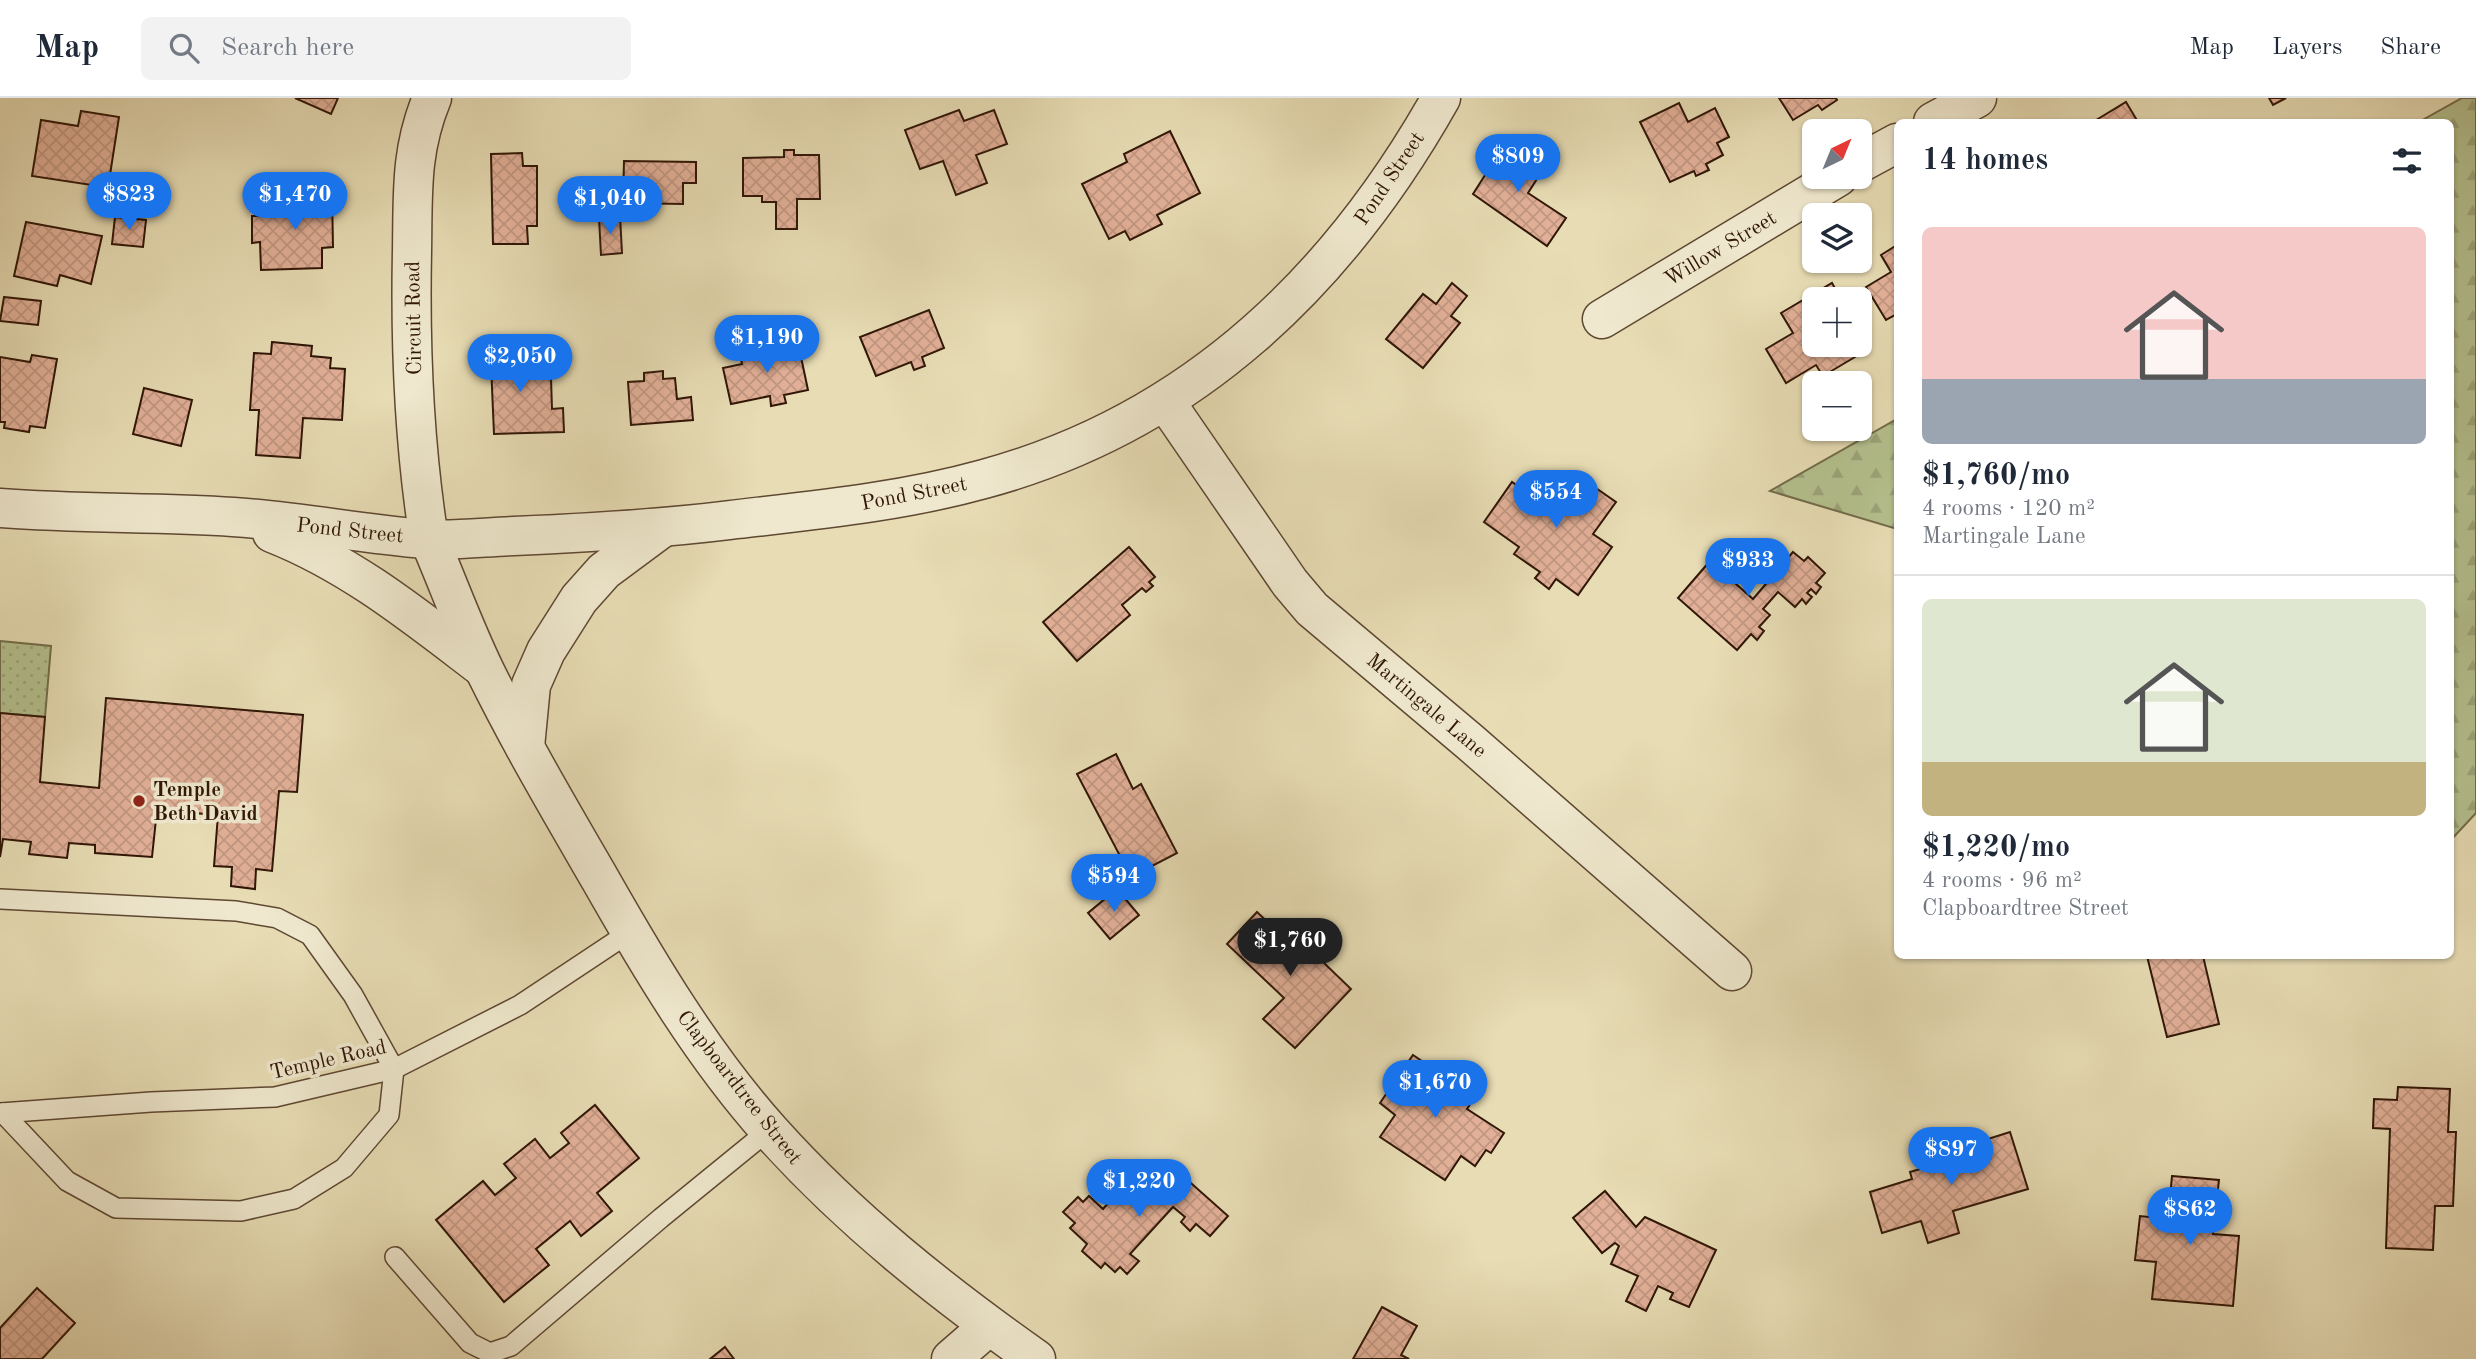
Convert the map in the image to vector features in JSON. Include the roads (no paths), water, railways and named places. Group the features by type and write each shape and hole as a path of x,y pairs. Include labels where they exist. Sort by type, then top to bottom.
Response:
{"street":[{"name":"Circuit Road","path":"429,539 421,488 410,330 414,159 422,122 432,98"},
{"name":"Pond Street","path":"0,508 235,517 429,539 663,528 893,500 984,479 1034,463 1117,428 1165,401 1257,332 1331,258 1401,165 1441,98"},
{"path":"1938,119 1977,98"},
{"path":"1872,156 1894,144"},
{"name":"Willow Street","path":"1602,319 1818,189"},
{"name":"Martingale Lane","path":"1165,401 1300,597 1732,971"},
{"name":"Pond Street","path":"235,517 302,544 358,576 381,590 484,668"},
{"path":"525,747 531,685 546,651 579,599 604,571 663,528"},
{"name":"Clapboardtree Street","path":"429,539 484,668 525,747 630,932 668,995 715,1062 769,1130 807,1170 897,1254 1036,1359"},
{"path":"951,1359 989,1326"}],"lane":[{"path":"0,899 236,911 277,918 310,935 353,995 394,1069 389,1115 344,1168 294,1199 241,1211 116,1208 67,1181 1,1113"},
{"name":"Temple Road","path":"1,1113 151,1102 275,1097 394,1069 520,1005 630,932"},
{"path":"395,1257 470,1343 490,1353 511,1346 660,1218 769,1130"}],"place":[{"name":"Temple Beth David","path":"139,801"}]}
